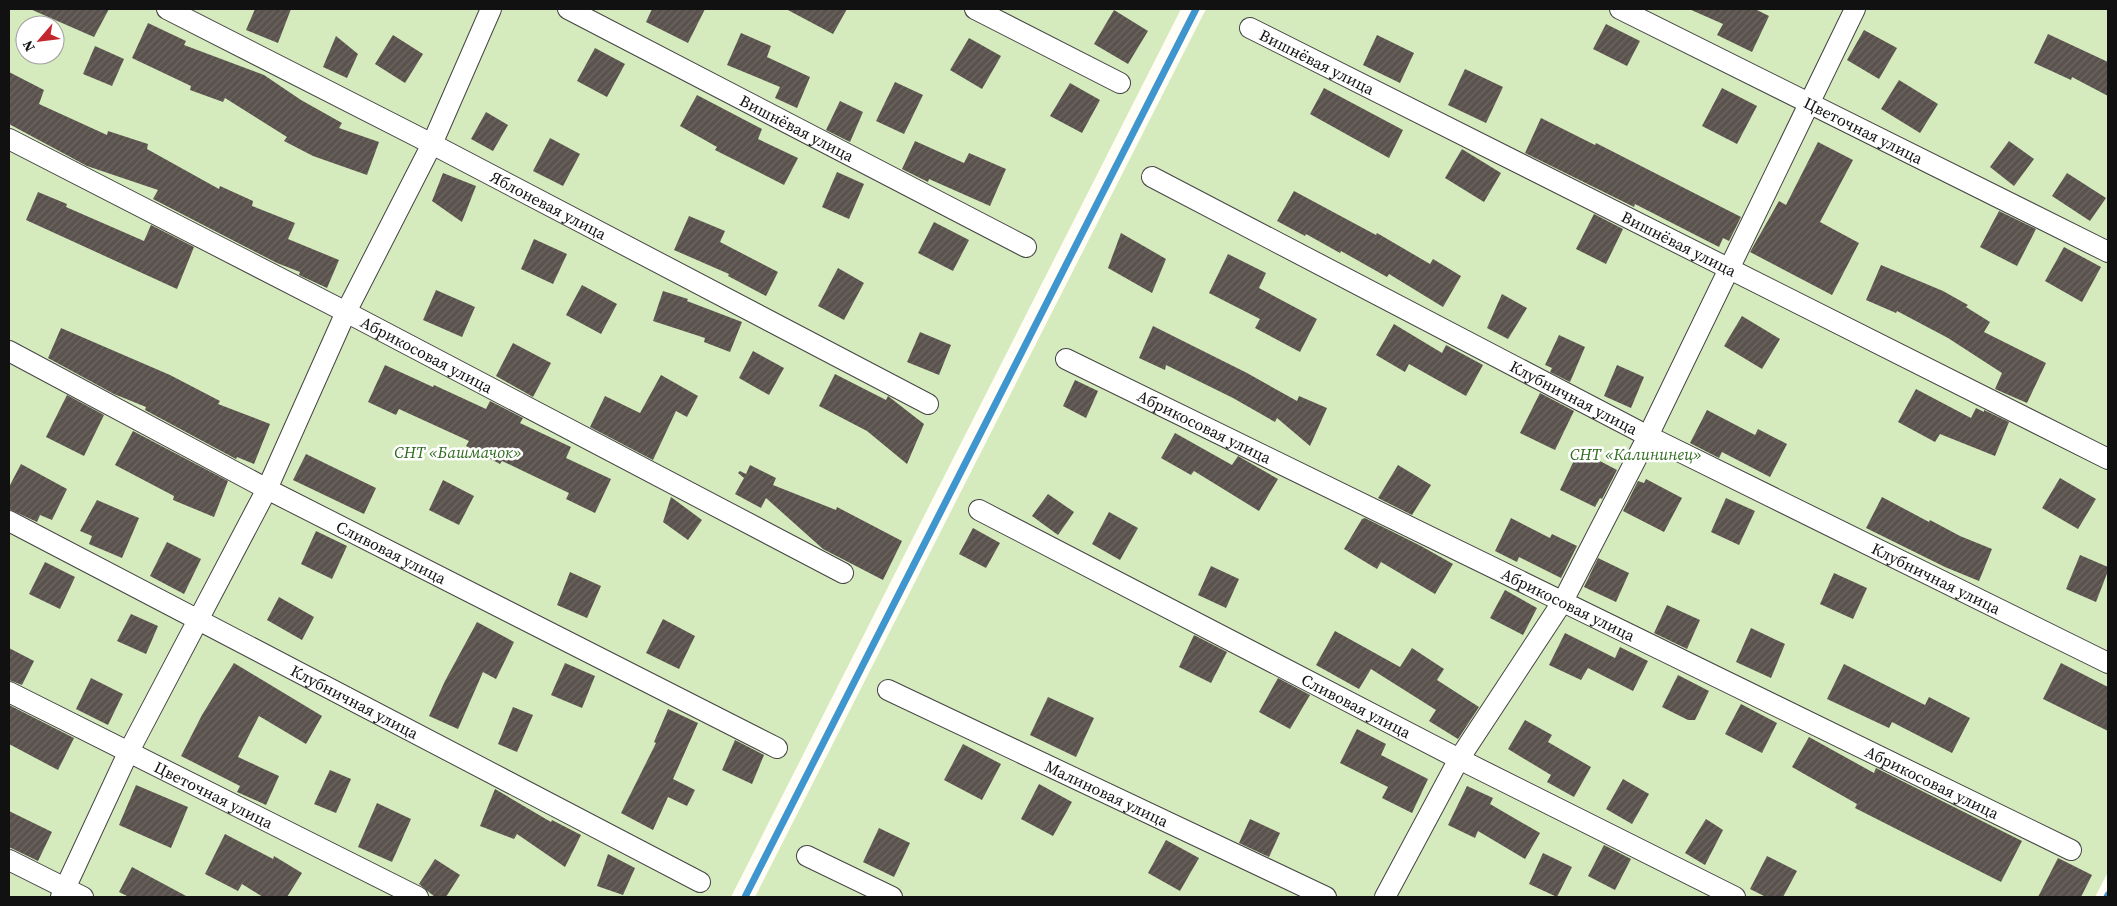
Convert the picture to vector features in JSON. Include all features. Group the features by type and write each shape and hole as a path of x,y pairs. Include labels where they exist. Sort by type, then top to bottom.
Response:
{"street":[{"name":"Яблоневая улица","path":"167,9 432,144 928,404"},
{"path":"63,893 128,753 267,489 346,312 432,144 491,9"},
{"name":"Вишнёвая улица","path":"568,9 1026,247"},
{"path":"975,9 1120,83"},
{"name":"Цветочная улица","path":"1620,9 2108,252"},
{"path":"1385,897 1459,759 1563,601 1648,436 1854,9"},
{"name":"Вишнёвая улица","path":"1250,28 2108,459"},
{"name":"Абрикосовая улица","path":"9,139 346,312 843,573"},
{"name":"Клубничная улица","path":"1152,177 1648,436 2108,662"},
{"name":"Сливовая улица","path":"9,351 267,489 777,748"},
{"name":"Абрикосовая улица","path":"1066,359 2071,850"},
{"name":"Сливовая улица","path":"979,510 1459,759 1735,897"},
{"name":"Клубничная улица","path":"9,520 700,882"},
{"name":"Малиновая улица","path":"888,690 1326,897"},
{"name":"Цветочная улица","path":"9,692 418,897"},
{"path":"807,856 892,897"},
{"path":"9,860 63,893 83,897"}],"green space":[{"name":"СНТ «Башмачок»","path":"9,9 1181,9 731,897 9,897"},
{"name":"СНТ «Калининец»","path":"1206,9 2108,9 2108,872 2095,897 755,897"}],"building":[{"path":"30,9 109,9 94,37 65,24 65,15 44,15"},
{"path":"255,9 291,9 278,43 246,30"},
{"path":"652,9 705,9 688,43 646,22"},
{"path":"786,9 847,9 833,34"},
{"path":"1689,9 1755,9 1769,16 1752,52 1717,35 1723,24"},
{"path":"1114,10 1148,31 1128,64 1094,44"},
{"path":"148,23 186,41 184,45 264,75 301,100 342,123 339,128 379,142 367,175 313,156 284,141 287,137 225,98 223,102 190,90 191,86 132,58"},
{"path":"1606,24 1640,41 1627,66 1593,49"},
{"path":"1864,30 1897,48 1879,79 1847,60"},
{"path":"741,33 771,46 767,57 810,77 797,108 775,98 780,87 727,65"},
{"path":"2048,34 2108,62 2108,96 2072,77 2071,80 2034,63"},
{"path":"393,35 423,54 405,83 375,64"},
{"path":"1377,35 1414,53 1400,83 1363,65"},
{"path":"336,36 358,54 347,78 323,67"},
{"path":"969,38 1001,56 982,89 950,70"},
{"path":"95,46 124,59 112,86 83,74"},
{"path":"595,48 625,64 607,97 577,81"},
{"path":"1465,69 1503,87 1486,123 1448,105"},
{"path":"9,72 44,90 39,104 107,135 108,131 148,144 147,149 219,189 220,186 253,201 252,206 295,223 288,239 339,260 327,288 299,275 300,272 277,263 153,199 158,190 87,166 9,124"},
{"path":"1899,80 1938,104 1920,133 1881,109"},
{"path":"895,82 923,95 904,134 876,121"},
{"path":"1070,83 1100,100 1082,133 1050,116"},
{"path":"1324,88 1403,130 1389,158 1310,114"},
{"path":"1722,88 1757,106 1737,144 1702,126"},
{"path":"697,95 762,129 758,139 798,158 784,185 715,150 717,147 680,126"},
{"path":"840,101 863,112 850,142 826,130"},
{"path":"486,112 508,125 493,151 471,139"},
{"path":"1541,118 1595,145 1596,143 1741,217 1729,241 1723,238 1719,247 1635,204 1634,207 1525,153"},
{"path":"550,138 580,154 563,186 533,171"},
{"path":"915,141 964,163 969,153 1006,169 990,206 929,179 928,182 902,169"},
{"path":"2009,141 2034,159 2014,186 1990,167"},
{"path":"1818,142 1853,160 1820,222 1859,243 1832,295 1750,252 1779,201 1786,205"},
{"path":"1462,149 1501,173 1484,202 1445,178"},
{"path":"837,172 864,184 849,219 822,207"},
{"path":"443,173 476,186 462,222 432,201"},
{"path":"2067,173 2106,198 2090,221 2052,196"},
{"path":"1294,191 1376,235 1377,233 1430,264 1433,259 1461,276 1443,307 1389,274 1387,277 1341,251 1340,253 1306,234 1305,236 1277,221"},
{"path":"38,192 67,204 66,207 144,241 151,225 194,247 177,289 26,220"},
{"path":"1999,211 2036,229 2017,266 1980,247"},
{"path":"1594,214 1623,229 1606,264 1576,249"},
{"path":"689,216 725,231 720,242 778,272 766,296 728,276 729,274 674,250"},
{"path":"934,222 969,240 953,271 918,253"},
{"path":"1121,233 1166,259 1152,293 1108,268"},
{"path":"534,239 567,254 553,284 521,269"},
{"path":"2064,247 2101,267 2082,302 2045,281"},
{"path":"1228,254 1266,273 1259,288 1317,319 1300,352 1255,328 1260,319 1209,293"},
{"path":"1881,265 1943,291 1968,305 1966,307 1990,322 1984,332 2046,363 2027,403 1995,389 2002,373 1948,338 1897,311 1896,313 1866,300"},
{"path":"838,268 864,283 844,320 818,306"},
{"path":"582,285 617,304 601,334 566,315"},
{"path":"436,290 475,307 462,337 423,320"},
{"path":"663,291 688,299 687,301 742,322 730,352 704,342 705,338 653,321"},
{"path":"1502,294 1527,308 1508,339 1487,328"},
{"path":"1742,316 1780,339 1762,369 1724,346"},
{"path":"1394,324 1442,353 1446,345 1483,365 1466,396 1409,364 1405,372 1376,355"},
{"path":"1153,326 1247,373 1297,401 1299,396 1327,408 1310,446 1277,418 1275,422 1233,398 1166,365 1165,370 1139,358"},
{"path":"61,328 170,375 220,401 218,404 270,424 254,464 237,457 236,459 145,410 146,407 114,394 48,358"},
{"path":"920,332 951,345 939,375 907,362"},
{"path":"1559,335 1585,347 1570,382 1550,372 1552,368 1545,365"},
{"path":"513,343 551,363 533,397 496,376"},
{"path":"753,351 784,368 769,395 739,378"},
{"path":"385,365 486,409 490,401 523,418 520,423 571,447 566,458 611,479 595,513 566,499 569,493 502,461 500,464 466,446 469,441 399,409 396,415 368,402"},
{"path":"1617,365 1644,377 1631,408 1604,396"},
{"path":"835,374 886,400 888,396 924,424 907,464 867,431 819,406"},
{"path":"661,375 698,396 687,417 676,411 653,460 590,427 605,396 640,413"},
{"path":"1075,380 1098,391 1086,418 1063,406"},
{"path":"1916,389 1971,418 1976,408 2009,422 1995,456 1940,434 1935,442 1898,422"},
{"path":"1540,393 1574,411 1555,450 1520,433"},
{"path":"67,395 104,415 84,456 46,437"},
{"path":"1707,410 1755,435 1758,429 1787,444 1770,477 1722,452 1719,458 1690,443"},
{"path":"133,431 228,481 214,517 173,500 174,496 115,465"},
{"path":"1175,433 1232,465 1238,456 1278,479 1259,511 1194,471 1191,475 1161,458"},
{"path":"1579,450 1617,470 1602,499 1600,498 1595,507 1560,490"},
{"path":"306,454 376,488 364,514 293,480"},
{"path":"21,464 67,489 52,520 40,515 37,522 9,509 9,487"},
{"path":"750,465 776,478 773,485 836,510 837,507 902,541 883,580 823,549 766,498 761,508 735,494 744,478 738,473 740,471 746,474"},
{"path":"1398,465 1431,485 1412,515 1378,498"},
{"path":"2060,478 2096,499 2078,529 2042,508"},
{"path":"1646,479 1682,498 1664,532 1623,511 1638,481 1644,483"},
{"path":"443,480 474,496 459,525 429,510"},
{"path":"1048,494 1074,512 1058,535 1032,516"},
{"path":"671,497 702,520 688,540 663,522"},
{"path":"1882,497 1929,522 1930,520 1960,536 1992,549 1979,581 1945,567 1866,528"},
{"path":"1726,498 1755,511 1739,545 1711,532"},
{"path":"97,500 139,518 122,558 89,544 92,536 80,531"},
{"path":"1109,512 1138,528 1120,560 1092,544"},
{"path":"1365,518 1453,564 1435,594 1381,562 1377,569 1344,549 1362,519"},
{"path":"1511,518 1550,538 1552,534 1577,546 1561,578 1519,557 1517,562 1495,551"},
{"path":"973,528 1000,543 986,568 959,554"},
{"path":"316,531 347,546 332,579 301,564"},
{"path":"167,542 201,559 184,594 150,576"},
{"path":"2080,555 2108,567 2096,602 2066,589"},
{"path":"1598,558 1629,573 1616,602 1584,587"},
{"path":"45,562 75,577 60,609 29,594"},
{"path":"1211,566 1239,579 1226,608 1198,595"},
{"path":"570,572 601,586 587,618 557,605"},
{"path":"1834,573 1867,588 1853,619 1820,604"},
{"path":"1505,590 1537,608 1523,635 1490,618"},
{"path":"279,597 314,617 302,640 267,620"},
{"path":"1667,605 1700,620 1687,649 1654,633"},
{"path":"131,614 158,626 146,654 117,641"},
{"path":"663,619 695,636 679,669 646,653"},
{"path":"477,622 514,642 496,679 483,672 458,729 429,716 445,681"},
{"path":"1751,628 1785,644 1771,678 1736,662"},
{"path":"1335,631 1400,667 1412,648 1444,669 1437,680 1479,707 1458,739 1429,721 1436,710 1371,669 1359,689 1316,665"},
{"path":"1565,633 1615,658 1620,647 1648,661 1633,691 1588,668 1581,680 1549,665"},
{"path":"1194,635 1227,652 1211,683 1179,667"},
{"path":"9,648 34,661 22,685 9,680"},
{"path":"234,663 322,716 306,744 259,716 238,757 279,776 266,805 237,792 240,786 181,756 202,715"},
{"path":"565,663 595,676 582,708 551,695"},
{"path":"2061,663 2108,687 2108,731 2043,699"},
{"path":"1844,664 1925,705 1929,697 1970,718 1952,753 1892,722 1889,728 1827,699"},
{"path":"1678,675 1709,691 1695,720 1688,720 1662,707"},
{"path":"91,678 123,694 108,725 76,709"},
{"path":"1278,678 1310,695 1290,729 1259,712"},
{"path":"1048,697 1094,718 1076,757 1030,735"},
{"path":"1741,704 1777,723 1762,753 1725,734"},
{"path":"9,705 74,738 58,770 9,744"},
{"path":"513,707 533,715 517,752 498,744"},
{"path":"668,709 698,723 673,779 695,790 687,806 668,797 653,830 621,813 656,743 654,742"},
{"path":"1525,720 1552,735 1548,742 1591,767 1574,797 1547,782 1551,775 1508,749"},
{"path":"1357,729 1386,744 1381,755 1428,779 1412,813 1382,798 1388,787 1340,763"},
{"path":"1809,737 1874,773 1876,768 2022,841 2001,882 1855,808 1857,804 1792,767"},
{"path":"735,740 764,755 752,784 722,770"},
{"path":"963,744 1001,764 982,800 944,780"},
{"path":"330,770 351,779 336,813 314,804"},
{"path":"1623,779 1649,794 1632,824 1606,809"},
{"path":"1039,784 1072,802 1053,836 1021,819"},
{"path":"136,785 188,807 171,848 119,825"},
{"path":"1467,786 1493,798 1490,804 1540,833 1525,859 1478,831 1475,838 1448,825"},
{"path":"495,789 551,822 552,820 581,835 565,867 517,834 514,839 480,826"},
{"path":"377,803 411,819 392,862 358,847"},
{"path":"9,811 52,832 38,861 9,847"},
{"path":"1250,819 1280,833 1269,857 1239,843"},
{"path":"1706,819 1723,830 1705,865 1685,853"},
{"path":"879,828 910,843 894,877 863,862"},
{"path":"225,834 273,859 274,856 302,873 287,897 263,897 242,884 238,891 205,874"},
{"path":"1166,840 1199,858 1180,891 1148,873"},
{"path":"1604,845 1631,859 1615,890 1588,876"},
{"path":"1543,853 1572,867 1557,897 1529,884"},
{"path":"608,854 635,868 623,895 597,886"},
{"path":"1767,856 1797,871 1783,897 1766,897 1750,889"},
{"path":"2058,858 2092,875 2081,897 2038,897"},
{"path":"435,859 460,875 446,897 435,897 419,884"},
{"path":"132,867 188,897 129,897 119,892"}],"waterway":[{"path":"745,897 1196,9"}]}
